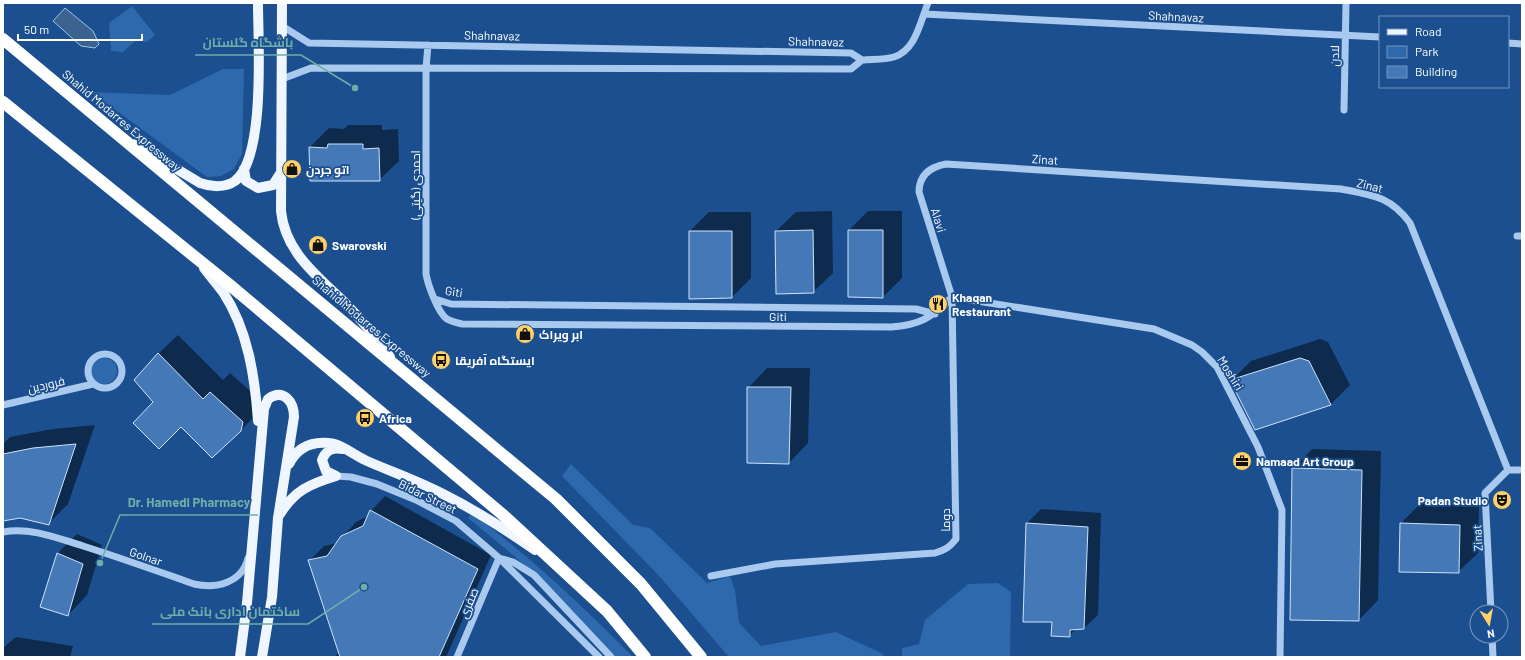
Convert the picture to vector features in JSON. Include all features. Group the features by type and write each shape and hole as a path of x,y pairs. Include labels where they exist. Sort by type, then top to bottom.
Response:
{"highway":[{"name":"Shahid Modarres Expressway","path":"3,39 556,499 641,584 701,657"},
{"path":"3,102 192,254 502,514 566,571 607,611 645,657"}],"main road":[{"path":"113,130 200,183 211,186 224,186 234,181 244,169 252,148 257,117 258,3"},
{"path":"282,3 281,217 286,236 296,253 373,333 393,362"},
{"path":"244,169 245,179 248,184 258,188 263,188 273,185 277,181 282,166"},
{"path":"192,254 228,300 245,341 253,374 260,450"},
{"path":"240,657 247,603 264,409 267,402 274,396 284,397 293,404 294,417 278,518 272,597 262,657"},
{"path":"286,470 295,455 304,446 316,443 330,443 460,502 566,571"},
{"path":"336,476 326,471 322,460 325,454 334,448 345,449"},
{"path":"278,518 290,499 299,492 316,482 336,476"}],"street":[{"path":"282,79 311,68 851,69 862,60 894,57 907,48 916,36 928,3"},
{"name":"لادن","path":"1344,110 1346,3"},
{"name":"Shahnavaz","path":"924,14 1379,37"},
{"name":"Shahnavaz","path":"282,26 309,43 851,53 862,60"},
{"path":"1509,43 1522,44"},
{"path":"426,68 428,45"},
{"name":"احمدی (گیتی)","path":"426,68 426,274 427,281 435,299"},
{"name":"Alavi","path":"946,164 937,166 926,172 919,184 919,192 952,297"},
{"name":"Zinat","path":"946,164 1341,189 1379,196 1402,211 1410,222 1508,470 1485,493 1491,604"},
{"name":"Giti","path":"435,299 442,314 448,319 462,324 891,327 912,325 935,314 952,297"},
{"name":"دوما","path":"711,576 775,564 935,553 951,545 956,539 957,532 952,297"},
{"name":"Moshiri","path":"952,297 1154,329 1192,345 1202,352 1217,367 1258,447 1282,510 1280,657"},
{"name":"Giti","path":"435,299 451,304 916,309 935,314"},
{"path":"98,354 109,354 114,356 121,365 121,376 118,381 114,385 103,388 93,384 87,373 89,362 98,354"},
{"name":"فروردین","path":"3,406 93,384"},
{"path":"1508,470 1522,470"},
{"name":"Bidar Street","path":"336,476 362,479 416,500 456,522 499,558 599,657"},
{"name":"Golnar","path":"3,532 14,530 40,533 105,553 194,584 206,586 224,584 238,577 247,563 253,536"},
{"name":"Bidar Street","path":"499,558 513,562 534,575 610,657"},
{"name":"صفری","path":"457,657 499,558"},
{"path":"1493,644 1494,657"}],"green space":[{"path":"132,6 155,35 147,42 136,40 123,52 111,51 109,23"},
{"path":"223,69 244,69 242,154 234,169 221,176 207,177 91,92 170,95"},
{"path":"104,358 113,362 117,371 113,380 104,384 95,380 91,371 95,362"},
{"path":"571,464 633,525 650,528 707,583 730,576 735,590 739,623 761,646 836,632 883,654 884,657 729,657 661,578 562,476"},
{"path":"472,513 556,582 633,657 615,657 560,599 513,555 468,518"},
{"path":"998,583 1011,592 1010,657 902,657 902,648 919,644 925,620 968,584"}],"shaded area":[{"path":"65,8 93,31 99,44 95,48 81,46 53,21"}],"building":[{"path":"328,144 363,144 363,149 379,148 380,181 310,181 309,147 327,148"},
{"path":"813,230 814,293 776,294 775,231"},
{"path":"848,230 883,230 883,298 848,297"},
{"path":"689,231 732,231 732,298 689,299"},
{"path":"158,353 203,399 210,392 243,422 241,431 212,458 181,427 159,449 133,423 153,402 134,380"},
{"path":"1300,358 1309,361 1331,405 1255,430 1230,380"},
{"path":"747,387 791,387 789,464 747,463"},
{"path":"76,444 49,525 20,518 3,521 3,454 33,448"},
{"path":"1292,468 1362,470 1359,621 1290,620"},
{"path":"370,510 478,569 439,657 340,657 308,560 327,556 341,536 363,526"},
{"path":"1026,523 1088,527 1084,629 1070,630 1070,637 1051,636 1052,622 1023,622"},
{"path":"1400,523 1460,525 1459,573 1399,572"},
{"path":"57,553 83,564 68,616 40,607"}],"place":[{"name":"باشگاه گلستان","path":"355,88"},
{"name":"اتو جردن","path":"292,169"},
{"name":"Swarovski","path":"318,245"},
{"name":"Khaqan Restaurant","path":"938,304"},
{"name":"ابر ویراک","path":"525,334"},
{"name":"ایستگاه آفریقا","path":"441,360"},
{"name":"Africa","path":"365,418"},
{"name":"Namaad Art Group","path":"1242,461"},
{"name":"Padan Studio","path":"1502,500"},
{"name":"Dr. Hamedi Pharmacy","path":"100,563"},
{"name":"ساختمان اداری بانک ملی","path":"364,587"}]}
